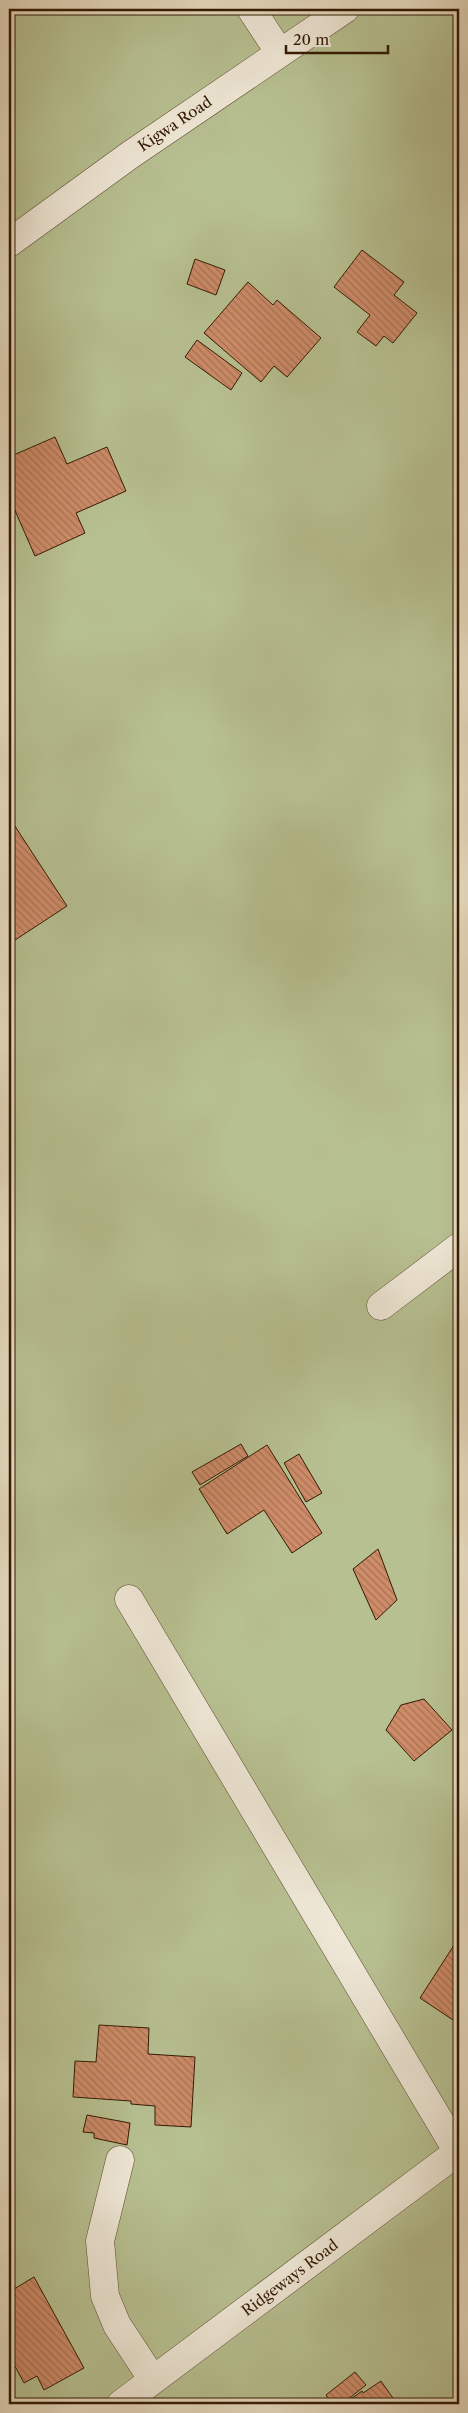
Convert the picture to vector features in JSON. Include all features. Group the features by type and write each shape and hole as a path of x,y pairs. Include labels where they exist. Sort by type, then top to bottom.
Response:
{"street":[{"path":"251,9 280,53"},
{"name":"Kigwa Road","path":"9,243 130,155 345,9"},
{"path":"381,1306 459,1247"},
{"path":"129,1599 459,2152"},
{"name":"Ridgeways Road","path":"121,2404 459,2152"},
{"path":"120,2160 100,2242 105,2296 117,2325 153,2380"}],"green space":[{"path":"9,9 459,9 459,2404 9,2404"}],"building":[{"path":"362,250 404,282 394,295 417,313 393,343 384,336 376,346 357,332 370,315 334,287"},
{"path":"195,259 225,270 216,295 187,284"},
{"path":"248,282 273,305 277,300 321,338 287,377 274,366 261,382 204,333"},
{"path":"197,340 242,373 231,390 185,357"},
{"path":"55,437 67,464 107,447 126,491 76,513 85,533 35,556 9,497 9,457"},
{"path":"9,817 67,906 9,944"},
{"path":"9,1101 14,1113 9,1115"},
{"path":"241,1444 248,1456 200,1485 192,1472"},
{"path":"267,1445 322,1533 292,1553 264,1510 227,1534 199,1489"},
{"path":"299,1454 322,1493 306,1502 284,1463"},
{"path":"378,1549 397,1600 376,1620 353,1569"},
{"path":"424,1699 452,1730 414,1761 386,1730 401,1705"},
{"path":"456,1942 459,1944 459,2024 420,1998"},
{"path":"99,2025 149,2028 148,2054 195,2057 191,2127 155,2125 155,2106 131,2104 131,2101 73,2097 75,2061 96,2062"},
{"path":"87,2115 130,2123 127,2145 94,2138 94,2133 83,2132"},
{"path":"34,2277 84,2368 44,2390 37,2376 24,2383 9,2355 9,2292"},
{"path":"355,2372 366,2385 342,2404 332,2404 326,2395"},
{"path":"381,2381 397,2404 344,2404 362,2391 363,2393"}]}
